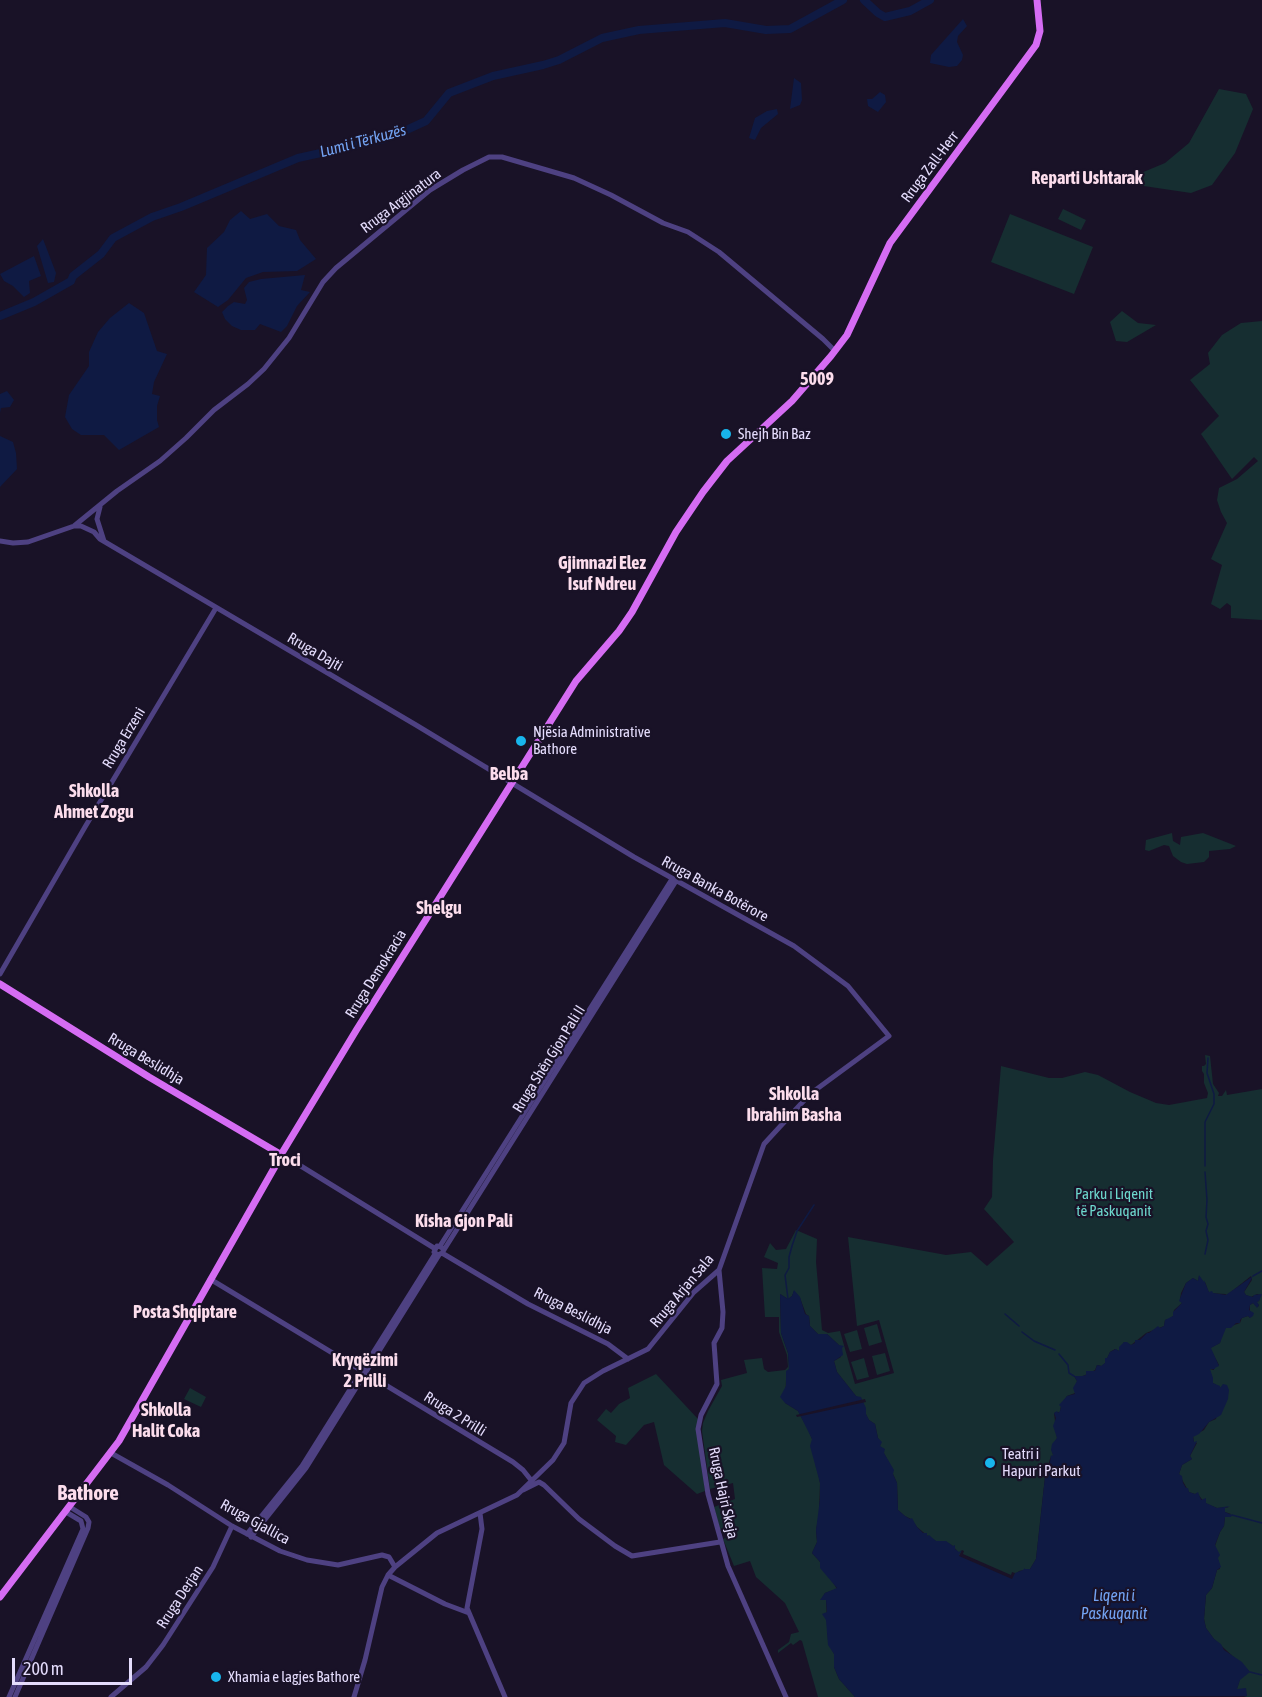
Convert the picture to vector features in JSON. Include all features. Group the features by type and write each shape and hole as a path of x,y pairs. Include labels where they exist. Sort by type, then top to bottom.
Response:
{"main road":[{"name":"Rruga Zall-Herr","path":"835,351 852,325 890,243 1036,45 1040,31 1037,0"},
{"name":"Rruga Demokracia","path":"0,1597 111,1453 344,1049 576,681 619,631 632,612 676,532 711,481 735,452 792,401 835,351"},
{"name":"Rruga Beslidhja","path":"0,984 149,1077 281,1155"}],"street":[{"name":"Rruga Argjinatura","path":"74,526 117,491 160,461 214,410 257,376 289,338 323,282 336,268 430,190 489,157 502,157 574,178 663,223 688,231 719,252 835,351"},
{"path":"0,541 28,542 74,526 96,527 101,506"},
{"path":"87,528 84,520 93,516 98,521 105,542"},
{"name":"Rruga Dajti","path":"87,528 105,542 512,784"},
{"name":"Rruga Erzeni","path":"0,974 216,608"},
{"name":"Rruga Banka Botërore","path":"512,784 674,880 805,953 831,975 849,986 889,1036"},
{"name":"Rruga Shën Gjon Pali II","path":"249,1535 306,1468 439,1251 674,880"},
{"name":"Rruga Arjan Sala","path":"354,1697 381,1588 388,1575 437,1533 509,1500 553,1460 561,1449 571,1403 579,1389 595,1376 645,1352 654,1344 694,1292 719,1270 764,1144 810,1094 889,1036"},
{"name":"Rruga Beslidhja","path":"281,1155 528,1304 608,1344 628,1359"},
{"name":"Rruga Hajri Skeja","path":"719,1270 722,1288 722,1329 714,1343 717,1384 701,1416 698,1429 708,1494 728,1566 786,1697"},
{"path":"713,1275 722,1288"},
{"name":"Rruga 2 Prilli","path":"210,1279 513,1462 531,1480"},
{"name":"Rruga Gjallica","path":"111,1453 168,1485 232,1526 280,1551 307,1560 338,1564 382,1555 388,1557 395,1567"},
{"path":"522,1490 539,1482 587,1526 632,1556 720,1542"},
{"path":"15,1697 83,1528 80,1517 68,1509"},
{"path":"480,1513 482,1529 467,1603 469,1613 505,1697"},
{"name":"Rruga Derjan","path":"111,1697 146,1667 163,1645 213,1567 232,1526"},
{"path":"388,1575 445,1604 469,1613"},
{"path":"9,1697 65,1577"}],"green space":[{"path":"1219,89 1246,94 1253,109 1235,153 1212,185 1191,193 1137,185 1141,173 1165,163 1189,143"},
{"path":"1063,209 1086,220 1081,230 1058,219"},
{"path":"1010,214 1093,247 1074,294 991,262"},
{"path":"1122,311 1138,323 1156,325 1127,342 1116,341 1110,322"},
{"path":"1262,321 1262,620 1231,618 1231,606 1227,603 1220,609 1211,604 1222,565 1211,559 1227,523 1217,500 1219,488 1237,479 1258,461 1254,457 1232,479 1201,434 1219,416 1190,380 1210,364 1208,353 1222,335 1241,323"},
{"path":"1172,833 1173,841 1180,845 1181,837 1203,833 1236,846 1230,849 1209,851 1209,857 1204,862 1187,864 1173,856 1169,846 1164,845 1149,851 1145,850 1146,840"},
{"name":"Parku i Liqenit të Paskuqanit","path":"1205,1055 1210,1056 1213,1084 1219,1093 1218,1096 1222,1096 1226,1090 1227,1095 1262,1089 1262,1697 1244,1697 1247,1696 1243,1690 1237,1689 1240,1679 1249,1671 1214,1639 1206,1628 1204,1619 1206,1595 1212,1588 1217,1570 1220,1569 1215,1546 1224,1526 1225,1517 1231,1514 1225,1512 1225,1508 1229,1507 1217,1508 1205,1503 1197,1493 1189,1492 1179,1474 1182,1465 1192,1459 1190,1456 1197,1443 1194,1442 1193,1436 1216,1419 1223,1386 1220,1388 1213,1383 1209,1369 1214,1370 1214,1367 1219,1365 1210,1348 1220,1343 1223,1329 1240,1323 1242,1318 1248,1316 1250,1318 1250,1305 1253,1303 1258,1307 1256,1302 1259,1301 1260,1295 1251,1297 1244,1292 1252,1280 1251,1276 1227,1295 1209,1293 1205,1282 1204,1284 1199,1276 1198,1281 1193,1278 1186,1283 1181,1293 1182,1303 1174,1310 1173,1316 1165,1320 1164,1326 1146,1333 1131,1345 1124,1342 1119,1351 1115,1349 1110,1352 1102,1366 1097,1365 1095,1370 1083,1376 1074,1376 1077,1381 1075,1393 1067,1396 1060,1412 1054,1413 1057,1438 1049,1462 1050,1469 1045,1477 1036,1559 1030,1569 1019,1571 1012,1579 959,1556 953,1546 928,1536 898,1510 897,1483 880,1446 881,1442 875,1424 869,1420 856,1396 837,1372 834,1361 841,1357 839,1345 827,1334 818,1334 810,1326 809,1316 794,1291 788,1299 780,1294 781,1333 788,1353 789,1369 785,1403 798,1411 808,1429 820,1483 817,1542 812,1553 837,1589 825,1593 821,1600 826,1600 828,1640 834,1654 834,1667 839,1679 855,1697 818,1697 802,1641 793,1645 791,1643 778,1653 778,1650 789,1642 791,1634 799,1632 785,1603 756,1577 750,1561 734,1566 723,1539 731,1535 728,1527 720,1530 714,1507 735,1499 733,1483 710,1489 702,1431 708,1411 722,1386 721,1380 747,1373 744,1360 762,1358 764,1369 768,1372 785,1370 788,1367 787,1355 779,1332 779,1317 765,1317 762,1268 777,1269 778,1263 764,1257 770,1243 776,1250 786,1249 796,1230 817,1239 816,1262 822,1330 828,1333 840,1331 855,1384 894,1373 879,1320 857,1326 848,1237 946,1255 971,1252 987,1266 1014,1242 984,1209 992,1197 1001,1066 1049,1078 1062,1078 1085,1072 1098,1075 1156,1103 1169,1105 1207,1098 1208,1093 1202,1071 1202,1066 1206,1064"},
{"path":"877,1324 882,1342 869,1346 864,1328"},
{"path":"857,1330 862,1349 850,1352 844,1334"},
{"path":"885,1353 890,1371 877,1375 872,1356"},
{"path":"864,1358 869,1377 857,1380 851,1362"},
{"path":"656,1374 698,1419 705,1491 697,1494 664,1465 654,1422 644,1425 626,1445 615,1442 616,1436 597,1420 606,1409 611,1413 619,1404 630,1398 628,1388"},
{"path":"190,1388 206,1397 201,1407 184,1399"}],"water":[{"path":"963,19 967,26 958,36 957,42 963,55 962,60 957,66 949,67 930,63 931,55"},
{"path":"794,78 801,83 802,100 800,105 790,109"},
{"path":"880,92 885,95 886,102 878,112 868,106 867,99 872,99"},
{"path":"777,109 778,114 761,128 755,140 749,138 755,118 767,111"},
{"path":"241,211 250,219 267,214 279,226 296,230 300,240 316,259 297,271 263,272 246,278 228,300 218,307 194,292 206,275 207,248 224,232 230,220"},
{"path":"43,239 56,273 54,282 48,283 37,246"},
{"path":"34,256 41,276 29,281 30,293 24,297 4,281 0,274"},
{"path":"305,275 301,290 310,292 297,306 287,326 281,332 260,324 255,330 241,330 232,326 225,319 222,312 228,306 234,302 245,304 247,300 244,288 249,282"},
{"path":"129,303 144,313 157,351 167,354 154,382 152,394 160,396 157,406 159,427 119,450 104,435 81,435 72,429 65,417 69,395 89,366 89,352 98,332 110,318"},
{"path":"7,391 14,400 10,407 1,408 0,413 0,394"},
{"path":"0,436 13,442 17,469 0,487"},
{"name":"Liqeni i Paskuqanit","path":"1199,1275 1209,1292 1226,1295 1253,1276 1244,1292 1253,1297 1262,1294 1257,1302 1259,1305 1257,1308 1253,1303 1250,1305 1249,1310 1254,1313 1253,1316 1242,1318 1240,1323 1226,1328 1220,1343 1211,1348 1219,1366 1210,1369 1213,1383 1220,1388 1223,1384 1227,1385 1228,1399 1221,1415 1209,1422 1199,1434 1193,1437 1194,1442 1197,1441 1190,1456 1192,1459 1182,1465 1179,1474 1189,1492 1195,1494 1198,1492 1201,1500 1206,1498 1206,1503 1217,1508 1230,1506 1225,1508 1225,1512 1232,1515 1225,1517 1224,1526 1215,1545 1220,1555 1218,1558 1221,1567 1217,1570 1212,1588 1206,1595 1204,1619 1206,1628 1214,1639 1221,1644 1224,1650 1242,1662 1250,1672 1240,1680 1237,1689 1246,1688 1247,1696 855,1697 839,1679 834,1667 834,1654 828,1645 826,1620 822,1614 827,1612 826,1600 820,1600 825,1593 837,1588 820,1568 820,1562 812,1553 817,1542 820,1483 810,1446 812,1439 798,1411 780,1397 786,1386 786,1371 789,1369 788,1353 781,1333 780,1294 788,1299 794,1290 800,1297 805,1314 809,1316 810,1326 818,1334 827,1334 839,1345 844,1346 843,1355 834,1361 837,1372 856,1396 861,1397 869,1420 875,1424 878,1438 882,1442 880,1446 885,1449 884,1453 894,1470 898,1510 910,1519 912,1518 923,1533 927,1533 927,1536 929,1535 936,1541 946,1541 955,1545 955,1549 959,1552 962,1550 959,1555 1012,1578 1015,1573 1025,1568 1030,1569 1036,1559 1045,1477 1049,1470 1051,1455 1053,1455 1052,1444 1057,1438 1053,1426 1056,1418 1054,1413 1060,1411 1059,1405 1067,1396 1075,1394 1073,1388 1077,1381 1074,1376 1086,1375 1086,1371 1095,1371 1097,1365 1101,1366 1105,1363 1105,1358 1110,1352 1116,1349 1119,1351 1119,1347 1124,1342 1131,1345 1158,1326 1160,1328 1164,1326 1165,1320 1173,1316 1173,1312 1182,1303 1179,1301 1186,1283 1193,1278 1198,1281"}],"pier":[{"path":"865,1399 866,1402 797,1417 796,1415"},
{"path":"962,1550 963,1554 1011,1575 1012,1572 1015,1573 1012,1579 959,1556"}],"waterway":[{"name":"Lumi i Tërkuzës","path":"0,316 34,302 71,281 73,276 101,254 113,238 152,217 298,158 384,139 402,132 426,121 449,93 493,76 559,60 602,38 639,30 725,23 766,30 790,29 843,0"},
{"name":"Lumi i Tërkuzës","path":"864,0 885,17 910,11 930,0"},
{"path":"1205,1166 1205,1122 1214,1104 1214,1094 1207,1073 1208,1058"},
{"path":"1205,1172 1208,1240 1205,1254"},
{"path":"788,1299 785,1275 789,1268 792,1246 797,1231 814,1205"},
{"path":"1253,1276 1262,1271"},
{"path":"1005,1314 1019,1326"},
{"path":"1022,1332 1034,1341 1055,1350"},
{"path":"1059,1354 1068,1365 1069,1373 1074,1376"},
{"path":"1232,1515 1262,1523"},
{"path":"1250,1672 1262,1675"}],"place":[{"name":"Shejh Bin Baz","path":"726,434"},
{"name":"Njësia Administrative Bathore","path":"521,741"},
{"name":"Teatri i Hapur i Parkut","path":"990,1463"},
{"name":"Xhamia e lagjes Bathore","path":"216,1677"}],"district":[{"name":"Reparti Ushtarak","path":"1087,178"},
{"name":"5009","path":"817,379"},
{"name":"Gjimnazi Elez Isuf Ndreu","path":"602,573"},
{"name":"Belba","path":"509,774"},
{"name":"Shkolla Ahmet Zogu","path":"94,801"},
{"name":"Shelgu","path":"439,908"},
{"name":"Shkolla Ibrahim Basha","path":"794,1104"},
{"name":"Troci","path":"285,1160"},
{"name":"Kisha Gjon Pali","path":"464,1221"},
{"name":"Posta Shqiptare","path":"185,1312"},
{"name":"Kryqëzimi 2 Prilli","path":"365,1370"},
{"name":"Shkolla Halit Coka","path":"166,1420"},
{"name":"Bathore","path":"88,1493"}]}
